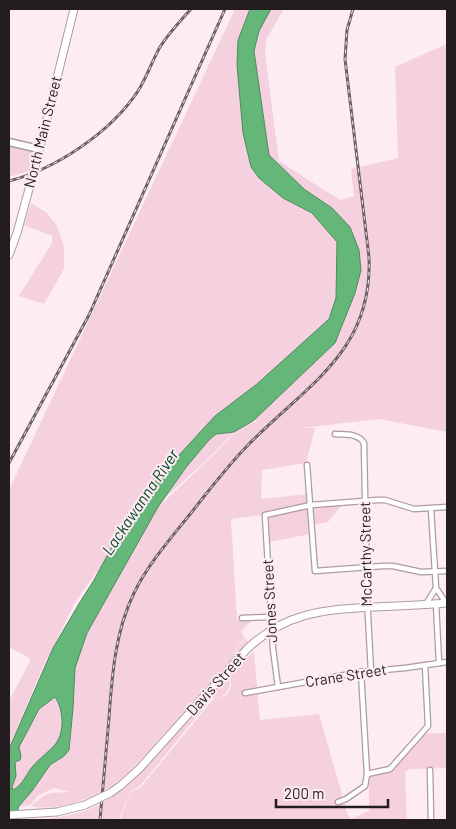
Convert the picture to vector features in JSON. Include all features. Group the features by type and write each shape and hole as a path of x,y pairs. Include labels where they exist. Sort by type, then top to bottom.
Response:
{"main road":[{"name":"North Main Street","path":"9,255 17,233 40,149 74,9"},
{"name":"Davis Street","path":"9,815 50,812 86,805 110,793 139,769 247,649 272,629 292,619 313,612 447,603"}],"street":[{"path":"9,142 40,149"},
{"name":"McCarthy Street","path":"335,434 360,437 364,443 367,608 371,671"},
{"path":"307,465 314,571 393,566 409,570 447,571"},
{"path":"311,505 385,500 414,509 447,508"},
{"name":"Jones Street","path":"278,687 272,629 265,515 311,505"},
{"path":"431,509 436,588 447,603"},
{"path":"426,605 436,588"},
{"path":"436,604 439,663"},
{"path":"242,618 272,617"},
{"name":"Crane Street","path":"245,693 361,672 447,662"},
{"path":"367,774 390,769 428,726 425,665"},
{"path":"338,802 365,786 367,774 361,672"},
{"path":"430,770 431,820"}],"shaded area":[{"path":"235,9 260,9 246,100 245,145 267,176 316,212 340,242 338,296 327,322 249,395 140,515 91,580 76,601 42,669 9,747 9,701 30,661 28,657 9,647 9,490"},
{"path":"250,9 271,9 259,31 254,51 269,155 304,189 332,208 350,227 359,250 361,270 355,293 335,343 253,421 234,432 216,434 209,440 187,466 158,507 87,633 75,668 69,750 64,756 50,765 19,806 15,820 9,820 9,749 53,648 114,543 158,478 215,416 257,384 329,319 336,298 337,242 312,213 283,198 259,178 251,167 243,133 237,65 238,40","holes":["55,697 62,719 60,735 54,746 33,766 13,790 12,787 16,776 15,762 20,760 21,756 19,747 39,709"]},
{"path":"271,9 284,9 267,38 265,53 279,161 340,200 354,196 351,169 398,158 395,67 447,44 447,432 379,419 301,428 315,428 306,463 262,470 261,499 307,494 309,508 341,506 328,522 310,525 310,534 270,542 267,512 262,515 231,519 237,620 253,619 241,631 245,639 221,664 246,639 248,642 140,761 114,784 95,795 63,806 31,806 48,794 69,792 54,788 39,795 30,805 19,807 50,765 64,756 69,750 75,668 87,633 158,507 216,453 235,432 254,422 287,427 256,422 254,419 355,293 332,208 304,189 269,155 254,51 259,31"},
{"path":"9,146 32,152 29,171 9,177"},
{"path":"31,203 47,213 57,226 64,246 64,269 44,304 19,296 52,243 52,236 24,225"},
{"path":"234,432 166,497 187,466 209,440 216,434"},
{"path":"254,651 260,720 319,714 348,815 351,819 369,811 370,772 388,768 419,734 447,733 447,768 410,769 405,772 407,820 120,820 130,792 141,787 215,697 212,698 140,786 130,791 119,820 25,820 76,814 104,802 125,788 228,676 230,683 228,689 225,694 219,697 226,695 229,692 231,686 230,674"},
{"path":"55,697 62,716 60,735 54,746 33,766 22,782 13,790 12,787 16,776 15,762 21,756 19,747 39,709"}],"railway":[{"path":"9,181 45,168 63,158 81,147 113,121 138,91 163,42 191,9"},
{"path":"9,463 89,315 225,9"},
{"path":"100,820 116,654 122,623 134,593 160,552 227,468 250,443 333,363 348,342 360,317 367,290 369,257 345,59 347,30 353,9"}],"water label":[{"name":"Lackawanna River","path":"140,502"}]}
